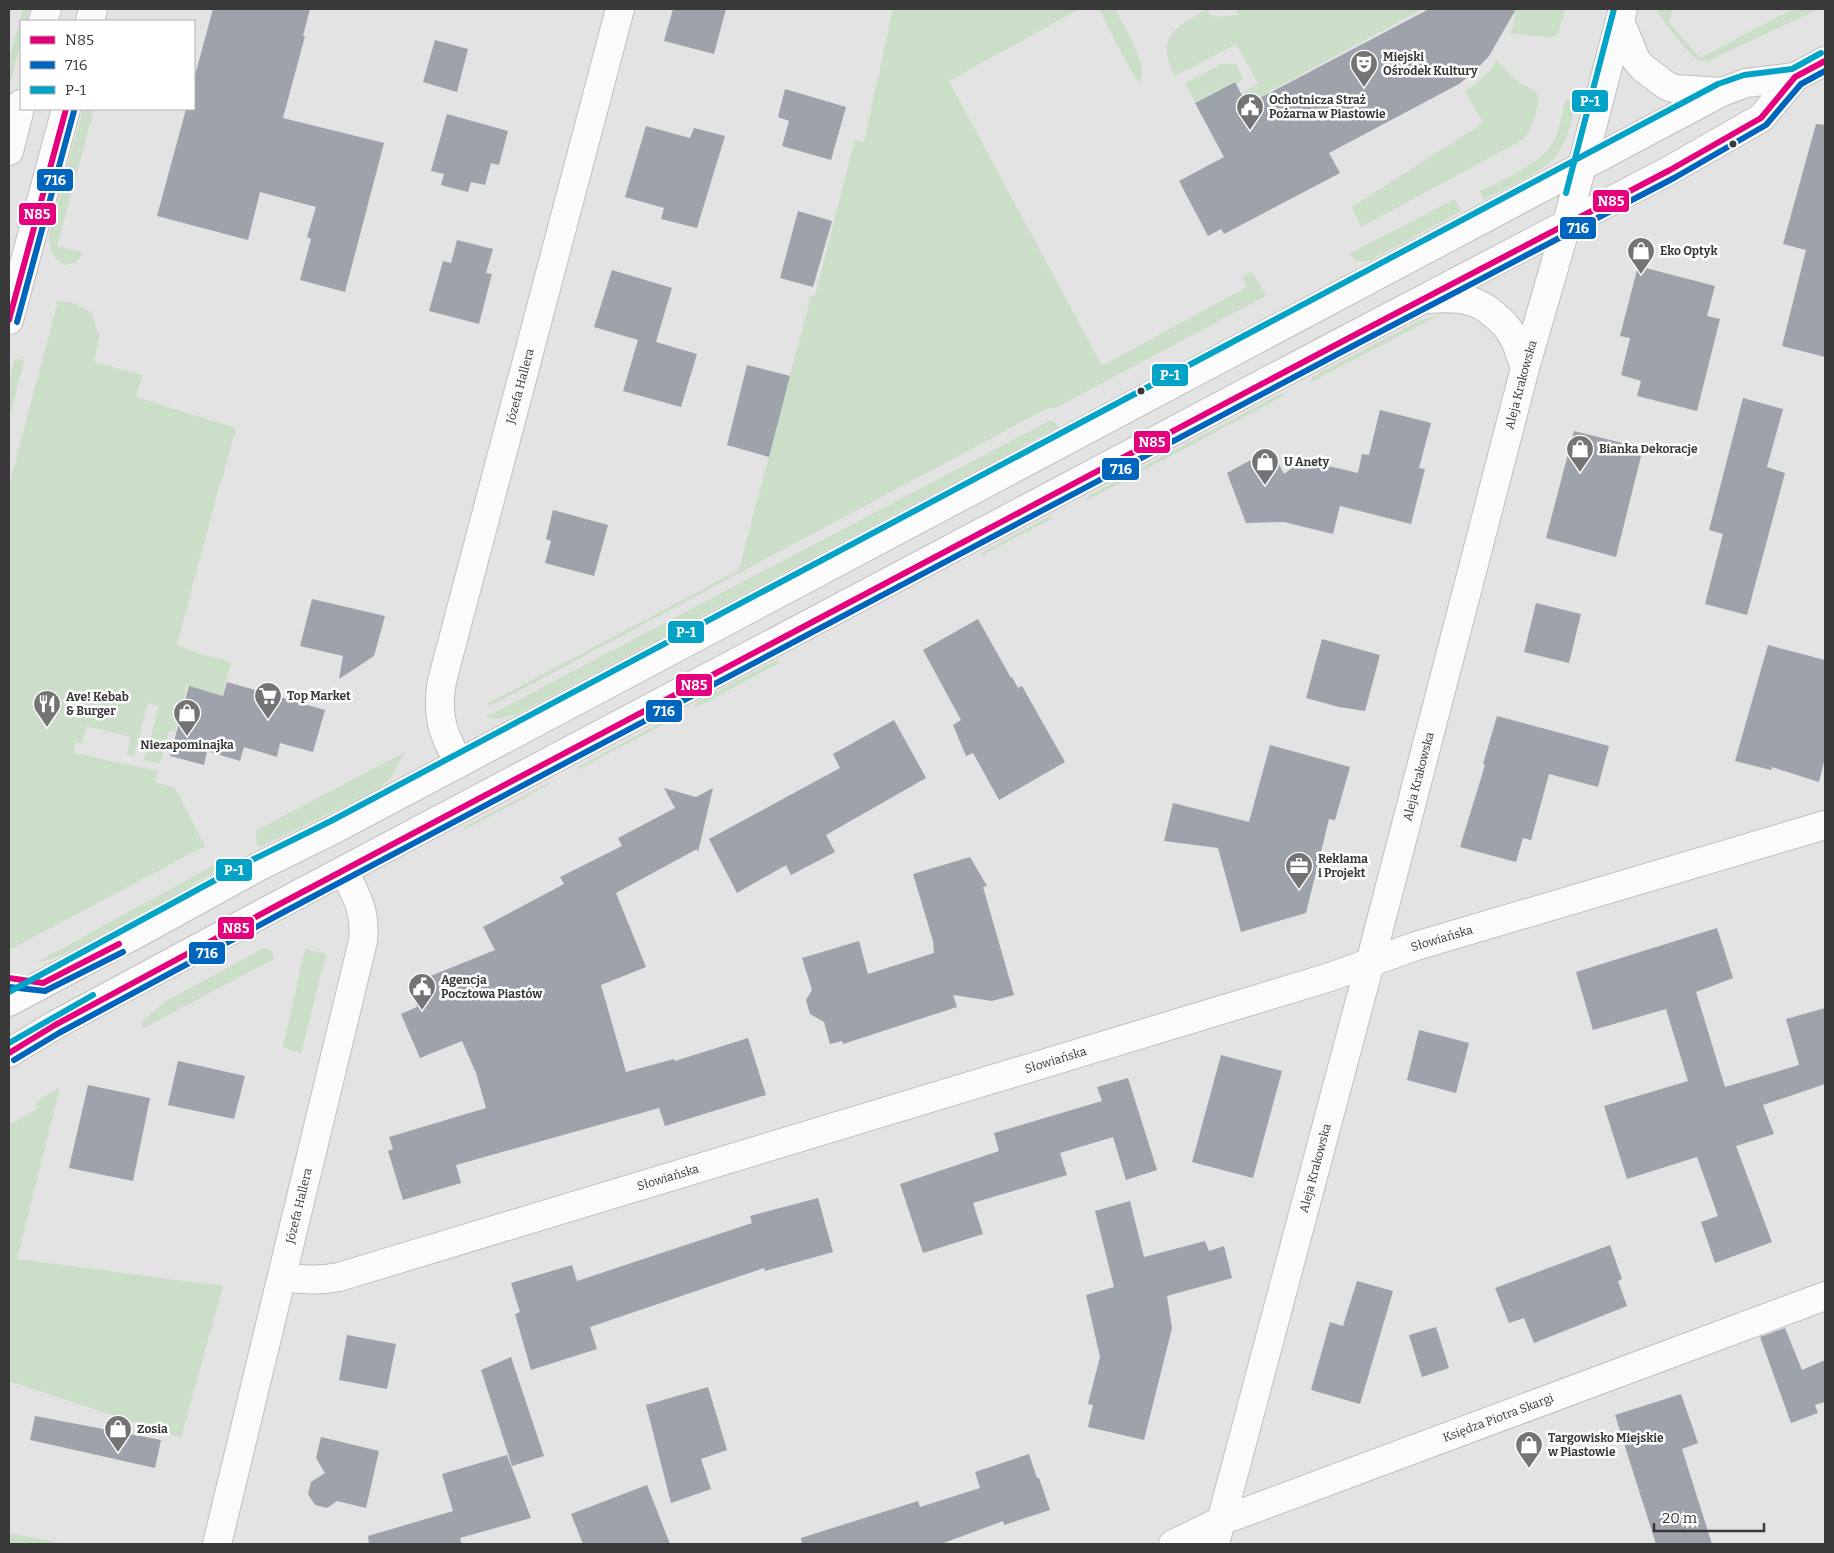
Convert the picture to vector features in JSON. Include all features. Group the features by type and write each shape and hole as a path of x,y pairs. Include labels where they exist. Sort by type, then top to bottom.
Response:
{"street":[{"name":"Józefa Hallera","path":"459,762 450,747 440,719 439,706 442,680 620,9"},
{"path":"1621,15 1636,60 1647,71 1667,86 1675,89 1722,92"},
{"name":"Aleja Krakowska","path":"1218,1533 1370,963 1525,368 1567,223 1621,15"},
{"path":"9,1002 258,867 336,829 1722,92 1746,83 1795,77 1825,61"},
{"path":"9,1053 64,1020 344,871 1347,339 1670,170 1761,118 1795,77"},
{"path":"9,151 20,108"},
{"path":"9,320 66,110"},
{"path":"1425,299 1449,298 1470,301 1492,314 1512,334 1525,368"},
{"path":"1327,303 1347,339"},
{"name":"Słowiańska","path":"283,1277 321,1281 339,1277 1330,977 1426,944 1825,825"},
{"name":"Józefa Hallera","path":"217,1544 363,941 365,922 363,912 344,871"},
{"path":"9,978 43,983"},
{"name":"Księdza Piotra Skargi","path":"1173,1544 1218,1533 1825,1296"}],"green space":[{"path":"23,9 30,9 27,20 20,20 20,45 9,87 9,60"},
{"path":"893,9 1079,9 949,81 1102,366 1247,287 1242,277 1252,271 1266,296 1055,408 1048,408 492,705 487,704 739,570 811,296 815,296 855,140 864,142"},
{"path":"1099,9 1115,9 1124,25 1139,57 1141,76 1139,84 1123,56"},
{"path":"1207,9 1209,14 1217,17 1236,15 1238,9 1423,9 1270,91 1267,93 1269,96 1242,109 1240,105 1244,96 1242,93 1258,83 1236,44 1175,76 1169,63 1167,52 1168,43 1172,35 1186,21"},
{"path":"1514,9 1565,9 1558,34 1553,37 1511,34 1515,15 1513,14"},
{"path":"1659,9 1673,9 1669,23 1700,58 1793,9 1819,9 1708,61 1700,61 1685,47 1658,14"},
{"path":"1497,60 1508,72 1508,75 1537,93 1538,104 1535,117 1524,139 1361,227 1352,207 1483,123 1465,91 1483,78"},
{"path":"1221,64 1236,64 1243,79 1237,84 1235,81 1195,102 1185,83"},
{"path":"1566,99 1577,102 1569,128 1558,153 1535,173 1484,199 1480,191 1519,171 1546,152 1557,134"},
{"path":"83,110 94,110 57,246 83,253 76,262 65,265 54,256 49,233"},
{"path":"1455,199 1461,211 1369,261 1357,261 1349,254"},
{"path":"58,301 71,302 91,312 99,335 94,362 142,375 136,397 236,428 177,645 200,654 231,662 222,695 187,686 175,732 169,731 160,764 144,760 159,707 148,703 134,756 127,755 131,737 86,726 82,744 76,742 74,753 158,771 155,782 175,788 205,846 9,950 9,486"},
{"path":"1443,313 1311,382 1312,377 1419,321"},
{"path":"15,358 24,361 9,418 9,382"},
{"path":"1280,394 1285,395 1086,501 1090,495"},
{"path":"1051,420 1058,427 517,714 496,719 486,717"},
{"path":"1050,516 1053,518 983,555 981,553"},
{"path":"776,660 781,662 695,708 695,703"},
{"path":"665,720 668,722 577,770 578,767"},
{"path":"405,752 392,776 378,790 260,847 255,840 257,830"},
{"path":"548,783 550,784 464,830 464,827"},
{"path":"223,860 226,866 199,880 146,914 58,957 36,963"},
{"path":"264,948 271,950 275,958 142,1029 142,1021 168,1000"},
{"path":"305,949 326,954 301,1053 283,1047"},
{"path":"60,1087 17,1259 223,1286 181,1438 9,1381 9,1126 38,1108 35,1103"},
{"path":"9,1533 67,1544 9,1544"}],"building":[{"path":"213,9 310,9 303,36 305,36 283,118 384,143 345,292 300,280 311,239 307,237 316,207 260,192 248,240 157,216 186,110 195,110 195,75"},
{"path":"673,9 726,9 714,54 664,41"},
{"path":"1429,9 1516,9 1489,56 1459,84 1329,153 1340,173 1224,234 1221,229 1208,236 1179,181 1224,157 1195,103 1235,82 1247,105"},
{"path":"435,40 468,49 457,92 423,82"},
{"path":"785,89 846,107 831,160 782,146 789,121 778,117"},
{"path":"447,114 508,131 499,165 491,163 485,185 471,182 468,192 441,185 444,174 431,171"},
{"path":"1816,124 1825,125 1825,357 1782,346 1806,250 1783,244"},
{"path":"646,126 690,138 694,128 725,136 697,228 661,219 664,208 625,197"},
{"path":"798,211 832,221 813,287 780,278"},
{"path":"457,240 493,249 486,273 492,274 479,324 429,311 443,261 451,263"},
{"path":"1638,266 1715,286 1707,316 1720,319 1697,411 1637,396 1641,381 1621,375 1630,338 1620,336"},
{"path":"612,270 672,288 656,342 697,354 681,407 623,391 638,340 594,327"},
{"path":"747,365 790,376 769,457 727,445"},
{"path":"1743,398 1783,409 1767,467 1785,473 1747,615 1705,604 1723,534 1709,530"},
{"path":"1380,410 1431,423 1419,468 1425,469 1411,524 1340,506 1333,534 1284,522 1246,523 1227,473 1271,449 1284,474 1303,460 1358,473 1362,454 1369,455"},
{"path":"1574,431 1643,448 1616,557 1546,538"},
{"path":"553,510 608,525 594,576 545,563 551,541 546,539"},
{"path":"312,599 385,616 374,656 339,679 343,656 300,646"},
{"path":"1536,603 1581,614 1569,663 1524,652"},
{"path":"978,619 1011,678 1018,688 1022,686 1065,762 999,800 973,753 966,756 953,725 961,720 923,650"},
{"path":"1322,639 1380,655 1365,711 1339,707 1306,698"},
{"path":"1768,645 1825,660 1825,758 1819,782 1772,767 1771,770 1735,761"},
{"path":"227,682 325,710 313,752 280,743 277,757 244,747 240,761 207,751 204,765 170,756 189,686 223,696"},
{"path":"1497,716 1609,746 1598,787 1549,774 1531,840 1523,838 1516,862 1460,847 1485,765 1483,764"},
{"path":"894,720 926,778 826,835 835,852 791,875 786,865 737,893 709,839 840,768 833,754"},
{"path":"1270,745 1350,767 1335,820 1329,819 1306,913 1241,932 1218,848 1164,841 1173,803 1249,822"},
{"path":"664,788 696,797 713,788 698,852 697,849 616,893 646,967 601,985 626,1072 674,1059 675,1061 748,1038 766,1095 665,1126 659,1108 456,1165 461,1183 403,1200 388,1151 393,1149 389,1137 486,1108 476,1073 462,1041 420,1058 401,1014 417,1007 408,985 495,950 483,927 564,884 560,877 622,846 618,838 675,808"},
{"path":"970,857 987,886 983,887 1014,995 992,1001 953,995 957,1007 843,1044 842,1041 830,1044 824,1022 810,1014 806,1000 812,990 802,958 859,941 868,974 934,953 933,941 913,874"},
{"path":"1717,928 1733,978 1696,992 1725,1087 1799,1065 1786,1019 1825,1008 1825,1084 1763,1105 1774,1134 1736,1146 1772,1242 1715,1263 1701,1222 1718,1216 1697,1157 1627,1179 1604,1106 1688,1081 1666,1009 1593,1030 1576,972"},
{"path":"1419,1030 1469,1043 1456,1093 1407,1080"},
{"path":"1221,1055 1282,1071 1253,1178 1192,1162"},
{"path":"178,1061 245,1076 234,1119 168,1105"},
{"path":"1128,1078 1157,1170 1126,1180 1113,1137 1060,1153 1067,1175 973,1203 983,1234 923,1253 900,1184 999,1151 994,1133 1102,1101 1097,1087"},
{"path":"88,1085 150,1098 133,1181 69,1168"},
{"path":"818,1198 833,1252 765,1271 764,1268 590,1327 597,1349 531,1370 515,1314 520,1312 511,1283 572,1265 577,1281 752,1223 750,1216"},
{"path":"1130,1201 1144,1257 1205,1241 1209,1251 1224,1246 1232,1278 1167,1296 1172,1328 1144,1440 1088,1427 1093,1405 1088,1404 1100,1357 1086,1295 1114,1287 1095,1211"},
{"path":"1610,1245 1622,1279 1618,1281 1627,1306 1534,1343 1524,1318 1509,1323 1495,1288"},
{"path":"1357,1281 1393,1291 1360,1404 1311,1390 1330,1322 1343,1326"},
{"path":"1436,1327 1449,1368 1422,1377 1409,1335"},
{"path":"1785,1328 1802,1370 1825,1360 1825,1402 1815,1405 1818,1413 1791,1423 1760,1337"},
{"path":"347,1335 396,1344 387,1389 339,1380"},
{"path":"511,1357 544,1456 512,1466 481,1370"},
{"path":"708,1387 727,1450 701,1459 711,1489 671,1503 646,1405"},
{"path":"1681,1394 1698,1443 1682,1449 1712,1544 1656,1544 1615,1415"},
{"path":"35,1416 161,1440 155,1468 30,1440"},
{"path":"321,1437 379,1451 366,1508 337,1501 327,1508 315,1505 308,1494 311,1482 325,1473 316,1458"},
{"path":"1029,1454 1050,1510 1004,1525 1003,1521 941,1544 802,1544 801,1538 918,1501 920,1507 980,1488 975,1472"},
{"path":"507,1455 531,1518 460,1538 462,1544 369,1544 368,1536 453,1511 442,1474"},
{"path":"647,1485 670,1544 583,1544 571,1514"}],"transit line":[{"name":"P-1","path":"1566,193 1614,9"},
{"name":"P-1","path":"9,992 254,859 331,821 1718,84 1744,75 1792,69 1821,53"},
{"name":"N85","path":"9,1053 55,1025 278,905 1670,170 1761,118 1795,77 1825,61"},
{"name":"716","path":"14,1060 59,1033 282,913 1674,178 1766,125 1801,84 1825,71"},
{"name":"N85","path":"9,320 66,110"},
{"name":"716","path":"17,322 74,111"},
{"name":"N85","path":"9,978 43,983 119,944"},
{"name":"716","path":"9,987 45,991 123,952"},
{"name":"P-1","path":"9,1043 93,995"}],"place":[{"name":"Miejski Ośrodek Kultury","path":"1364,88"},
{"name":"Ochotnicza Straż Pożarna w Piastowie","path":"1250,131"},
{"name":"Eko Optyk","path":"1641,275"},
{"name":"Bianka Dekoracje","path":"1580,473"},
{"name":"U Anety","path":"1265,486"},
{"name":"Top Market","path":"268,720"},
{"name":"Ave! Kebab & Burger","path":"47,728"},
{"name":"Niezapominajka","path":"187,737"},
{"name":"Reklama i Projekt","path":"1299,890"},
{"name":"Agencja Pocztowa Piastów","path":"422,1011"},
{"name":"Zosia","path":"118,1453"},
{"name":"Targowisko Miejskie w Piastowie","path":"1529,1469"}]}
